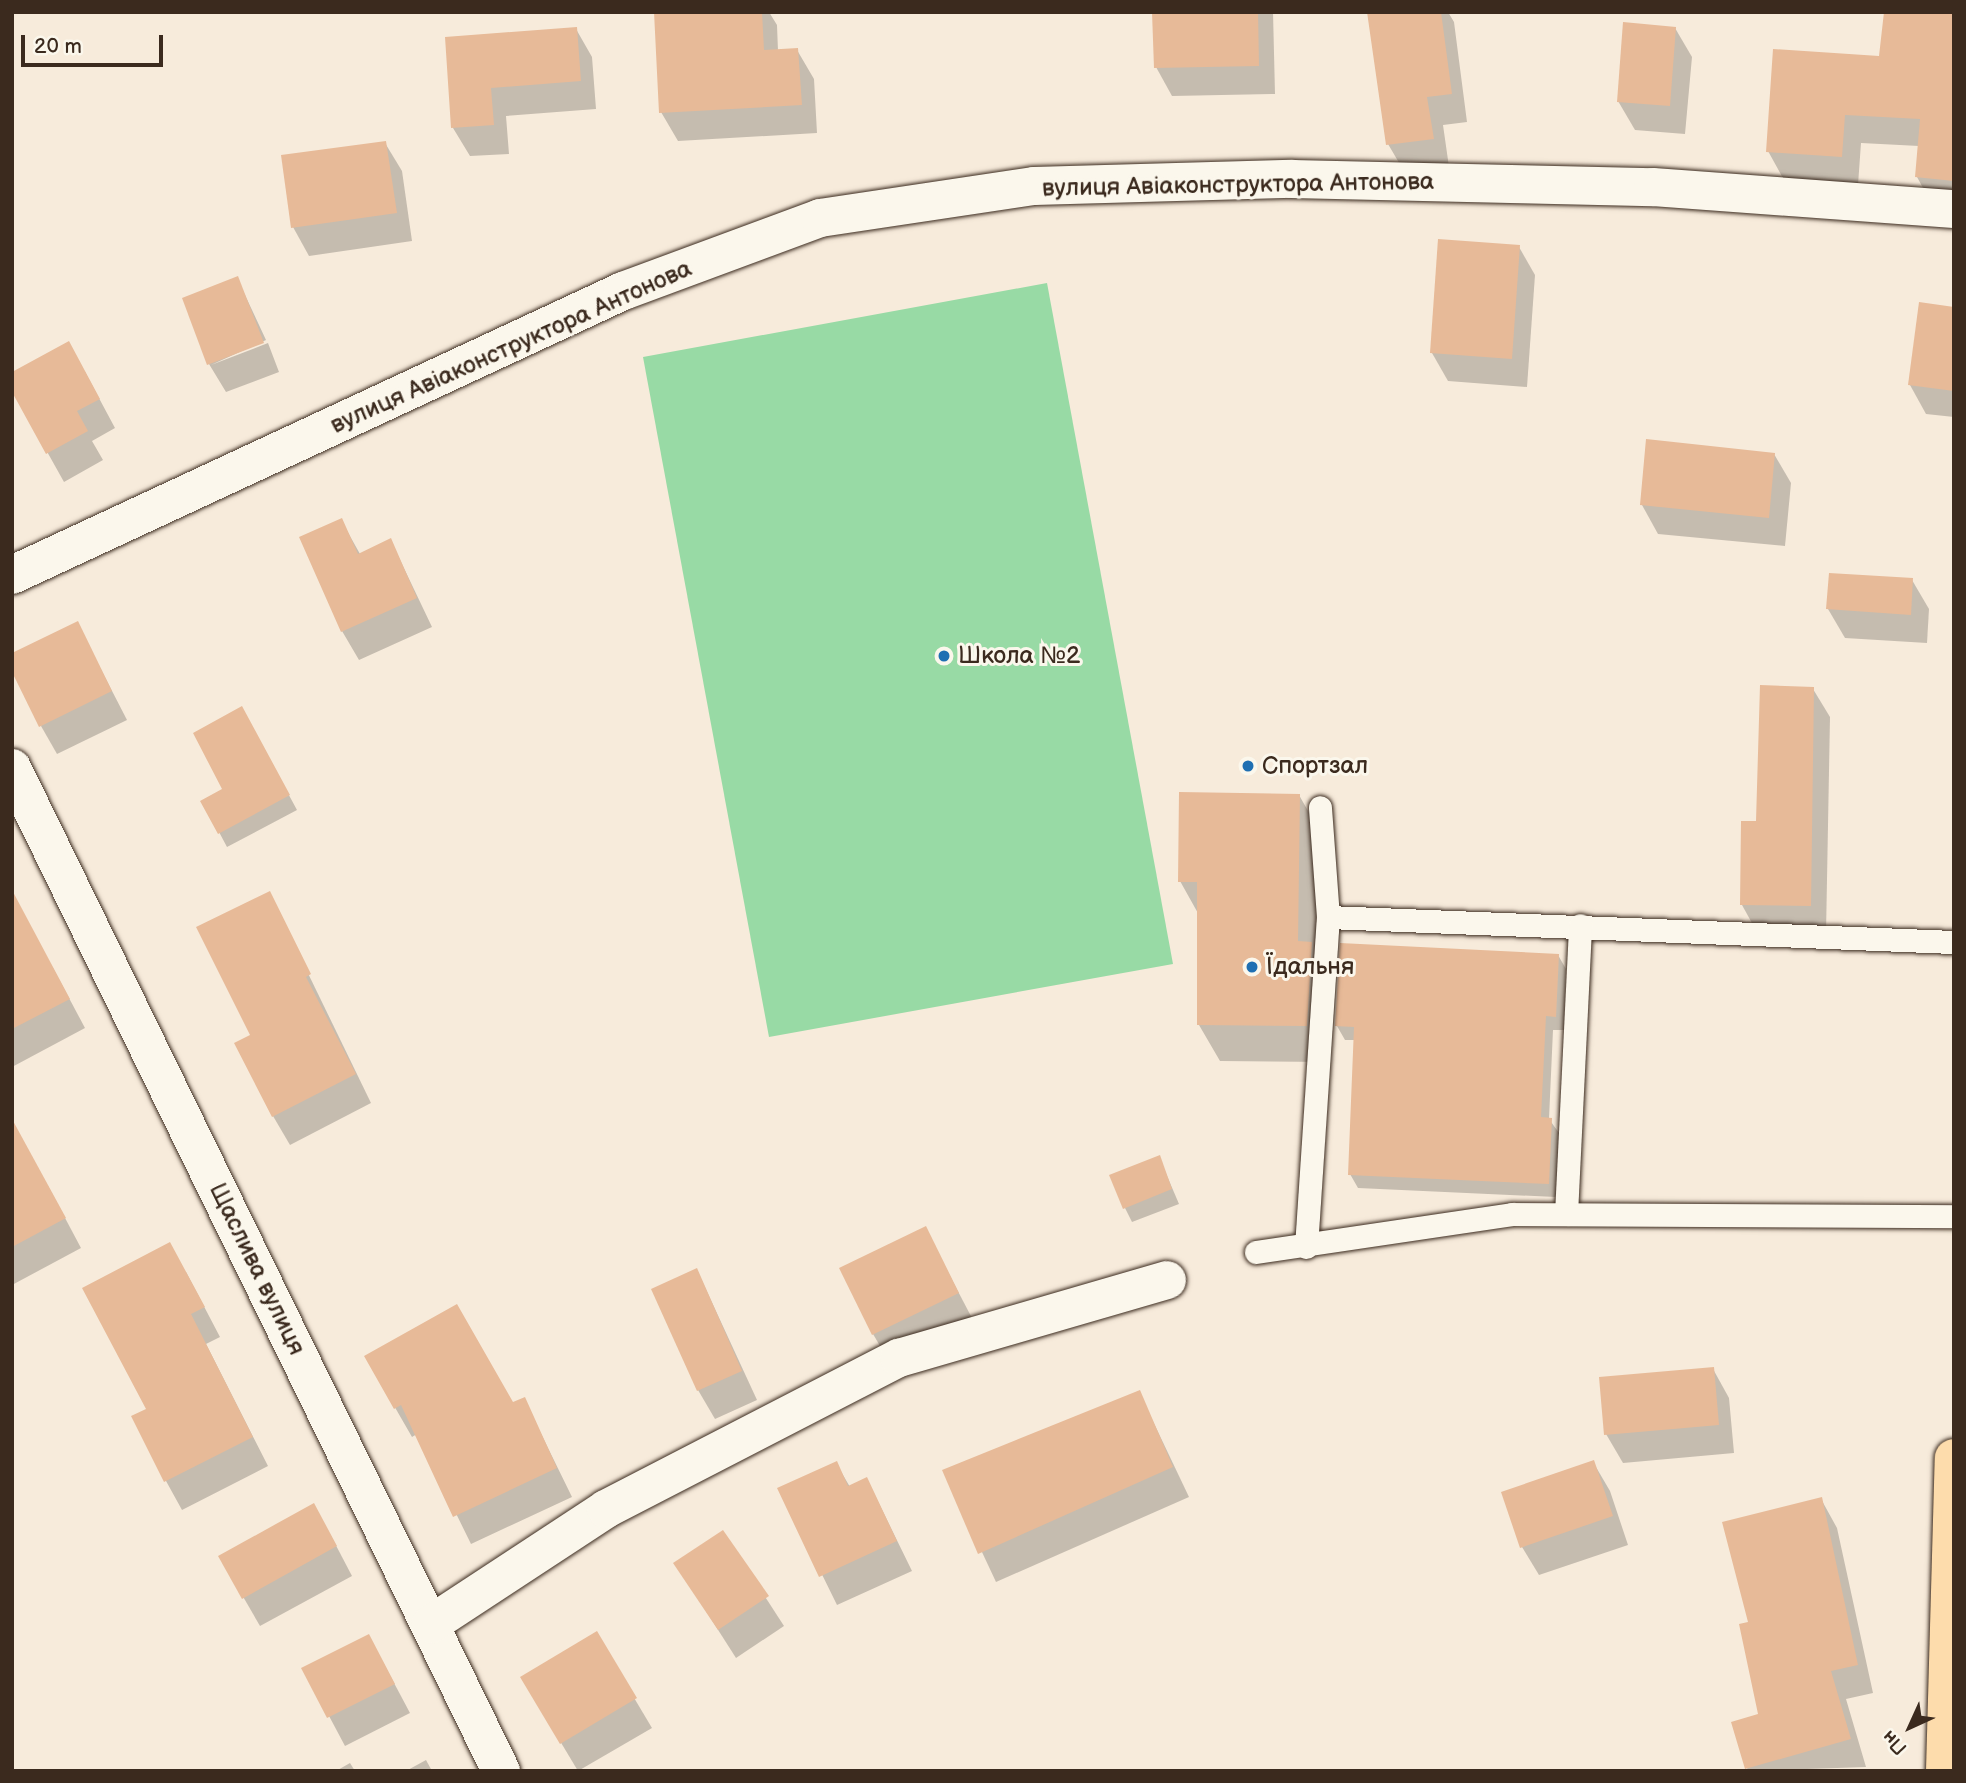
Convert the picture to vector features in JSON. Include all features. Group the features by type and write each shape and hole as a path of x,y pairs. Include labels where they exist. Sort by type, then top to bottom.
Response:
{"main road":[{"path":"1945,1771 1954,1458"}],"street":[{"name":"вулиця Авіаконструктора Антонова","path":"12,575 624,291 820,218 1034,186 1292,179 1653,187 1954,209"},
{"name":"Щаслива вулиця","path":"12,768 501,1771"},
{"path":"431,1624 606,1509 899,1358 1167,1280"}],"lane":[{"path":"1306,1247 1328,917 1320,807"},
{"path":"1328,917 1954,942"},
{"path":"1566,1214 1580,925"},
{"path":"1256,1252 1306,1247 1512,1214 1954,1216"}],"green space":[{"path":"1047,283 1173,964 769,1037 643,357"}],"building":[{"path":"654,12 762,12 764,50 798,48 802,105 659,113"},
{"path":"1152,12 1258,12 1259,66 1154,68"},
{"path":"1367,12 1441,12 1452,94 1427,97 1434,139 1386,145"},
{"path":"1884,12 1954,12 1954,181 1915,177 1920,119 1845,115 1842,157 1766,152 1773,49 1879,56"},
{"path":"1623,22 1676,27 1670,106 1617,102"},
{"path":"577,27 581,81 491,88 494,125 451,128 445,37"},
{"path":"386,141 397,213 291,228 281,155"},
{"path":"1438,239 1520,245 1512,359 1430,353"},
{"path":"238,276 264,343 207,365 182,298"},
{"path":"1919,302 1954,307 1954,391 1908,385"},
{"path":"69,341 100,399 77,411 88,431 46,454 12,392 12,372"},
{"path":"1646,439 1775,453 1769,518 1640,505"},
{"path":"342,518 358,554 391,538 417,598 341,632 299,537"},
{"path":"1829,573 1913,578 1911,615 1826,609"},
{"path":"78,621 112,691 39,727 12,672 12,653"},
{"path":"1760,685 1814,687 1811,906 1740,905 1741,821 1756,821"},
{"path":"242,706 290,795 218,834 200,801 222,789 193,733"},
{"path":"1179,792 1300,794 1298,941 1312,942 1307,1026 1197,1025 1197,882 1178,882"},
{"path":"12,890 70,999 12,1029"},
{"path":"270,891 311,974 306,977 356,1074 272,1117 234,1043 250,1035 196,927"},
{"path":"1340,943 1559,954 1556,1017 1546,1016 1541,1117 1552,1118 1549,1184 1348,1175 1354,1027 1335,1026"},
{"path":"12,1119 66,1218 12,1247"},
{"path":"1160,1155 1172,1189 1123,1209 1109,1175"},
{"path":"926,1226 959,1293 872,1335 839,1268"},
{"path":"170,1242 205,1307 191,1314 253,1437 164,1482 131,1416 146,1409 82,1288"},
{"path":"697,1268 742,1371 697,1391 651,1289"},
{"path":"457,1304 513,1402 525,1397 557,1468 453,1517 401,1405 394,1409 364,1356"},
{"path":"1714,1367 1719,1425 1604,1435 1599,1377"},
{"path":"1140,1390 1173,1467 978,1554 942,1470"},
{"path":"1594,1460 1613,1516 1520,1548 1501,1492"},
{"path":"837,1461 848,1486 867,1477 897,1541 819,1577 777,1488"},
{"path":"1822,1497 1858,1665 1831,1671 1851,1739 1745,1769 1731,1722 1758,1714 1739,1624 1748,1622 1722,1522"},
{"path":"314,1503 337,1546 242,1599 218,1556"},
{"path":"723,1530 769,1596 718,1630 673,1563"},
{"path":"597,1631 637,1698 560,1744 520,1677"},
{"path":"369,1634 395,1684 327,1718 301,1668"}],"place":[{"name":"Школа №2","path":"944,656"},
{"name":"Спортзал","path":"1248,766"},
{"name":"Їдальня","path":"1252,967"}]}
